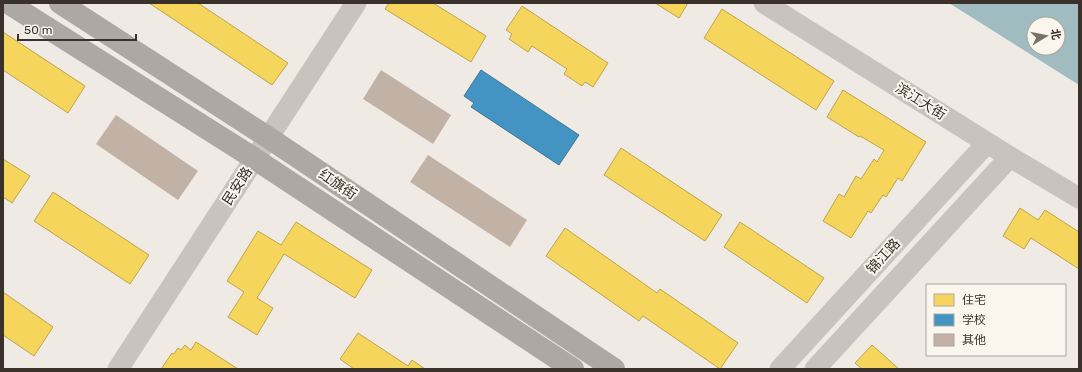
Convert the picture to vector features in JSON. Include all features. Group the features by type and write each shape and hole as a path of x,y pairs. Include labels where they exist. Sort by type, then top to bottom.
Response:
{"main road":[{"path":"8,3 255,159 573,369"},
{"name":"红旗街","path":"60,3 269,138 614,369"}],"street":[{"name":"民安路","path":"118,369 356,3"},
{"name":"滨江大街","path":"764,3 987,143 1079,198"},
{"name":"锦江路","path":"780,369 987,143"},
{"name":"锦江路","path":"815,369 1010,157"}],"water":[{"path":"949,3 1079,3 1079,85 1033,56 1066,56 1066,16 1026,16 1026,52"}],"building: 住宅":[{"path":"149,3 198,3 288,63 272,85"},
{"path":"389,3 433,3 486,36 471,62 385,9"},
{"path":"655,3 688,3 679,18"},
{"path":"522,6 608,63 593,87 585,82 582,86 564,74 567,69 532,46 528,52 509,39 512,34 506,30"},
{"path":"722,9 834,81 816,110 704,38"},
{"path":"3,32 85,86 68,113 3,70"},
{"path":"843,90 926,142 902,181 898,178 886,197 883,195 871,213 868,211 851,238 823,221 839,194 844,197 856,176 861,179 874,159 877,162 884,150 860,136 859,137 827,117"},
{"path":"621,148 722,215 705,241 604,175"},
{"path":"3,159 30,176 12,203 3,197"},
{"path":"53,192 149,255 130,284 34,221"},
{"path":"1020,208 1038,220 1045,210 1079,232 1079,269 1031,238 1024,249 1003,236"},
{"path":"296,222 372,270 355,298 284,254 257,298 273,308 257,335 228,317 244,292 227,281 258,231 281,245"},
{"path":"740,222 824,278 807,303 724,247"},
{"path":"565,228 657,293 660,289 738,343 720,369 643,316 639,321 546,256"},
{"path":"3,292 53,327 34,356 3,335"},
{"path":"358,333 408,366 412,360 425,369 354,369 340,359"},
{"path":"196,342 238,369 161,369 172,353 174,354 178,348 181,350 185,345 191,350"},
{"path":"872,345 899,369 862,369 855,363"}],"building: 学校":[{"path":"481,70 579,135 559,165 471,107 474,103 464,96"}],"building: 其他":[{"path":"381,70 451,115 433,144 363,99"},
{"path":"116,115 198,171 178,200 96,144"},
{"path":"428,155 527,220 510,247 410,182"}]}
